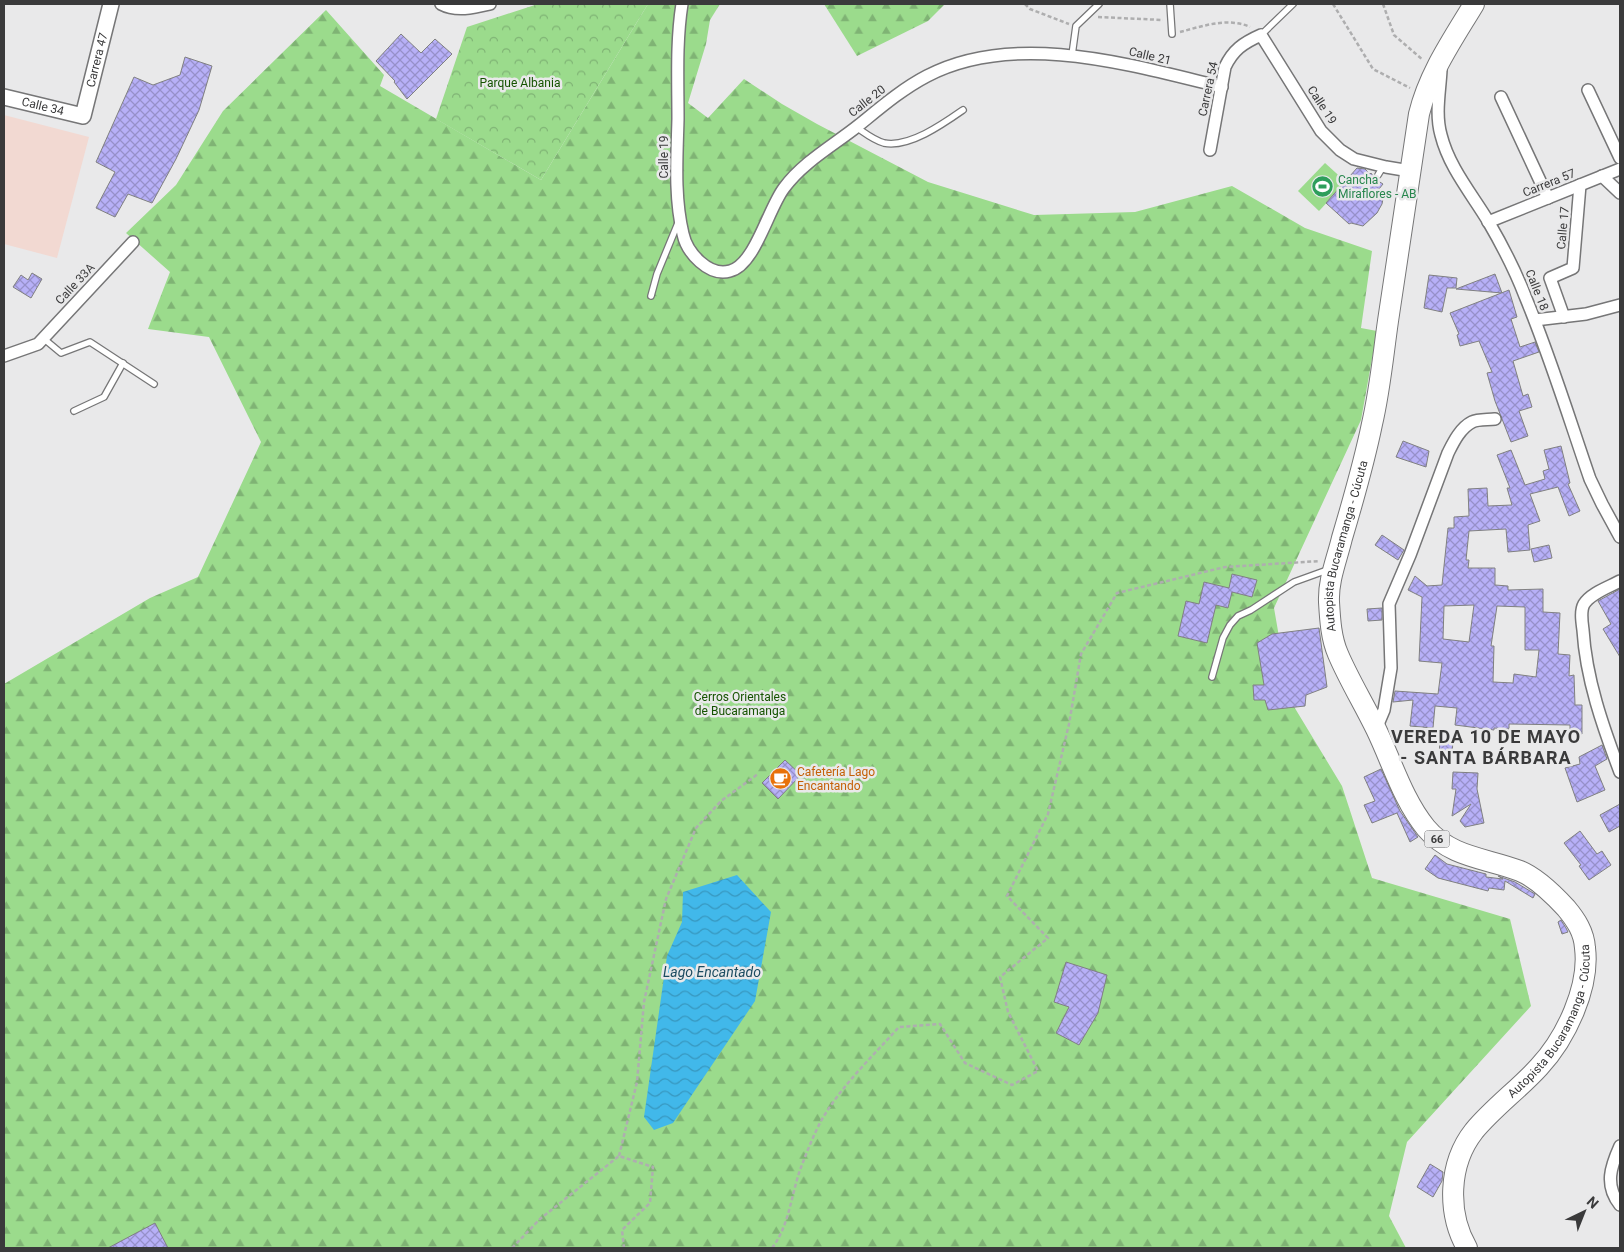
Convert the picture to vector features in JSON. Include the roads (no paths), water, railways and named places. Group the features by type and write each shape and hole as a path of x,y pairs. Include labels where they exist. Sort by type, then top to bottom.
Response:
{"highway":[{"name":"Autopista Bucaramanga - Cúcuta","path":"1466,1248 1458,1233 1453,1196 1454,1182 1462,1148 1485,1119 1541,1065 1561,1035 1576,1006 1584,982 1586,961 1584,940 1581,928 1567,909 1549,891 1529,876 1513,869 1459,853 1442,844 1432,835 1411,806 1376,729 1337,652 1332,631 1329,601 1335,564 1372,427 1380,388 1386,332 1419,114 1424,94 1438,63 1474,4"}],"street":[{"name":"Carrera 47","path":"83,116 111,4"},
{"path":"441,4 448,8 471,8 490,4"},
{"name":"Calle 19","path":"682,4 677,58 677,182 683,235 688,248 703,264 720,272 729,272 740,268"},
{"name":"Calle 19","path":"1261,35 1321,132 1340,150 1354,159 1382,171 1410,171"},
{"name":"Carrera 54","path":"1210,150 1225,67 1230,55 1250,40 1261,35"},
{"name":"Calle 20","path":"740,268 746,262 756,244 768,216 784,188 803,168 902,91 927,76 972,58 1013,54 1072,55"},
{"name":"Calle 21","path":"1072,55 1137,66 1222,87"},
{"name":"Calle 18","path":"1438,63 1438,121 1441,135 1455,170 1488,222 1512,265 1534,320 1590,479 1620,536"},
{"path":"1588,90 1620,158"},
{"name":"Calle 34","path":"4,97 83,116"},
{"name":"Calle 17","path":"1501,97 1548,198"},
{"name":"Carrera 57","path":"1488,222 1620,169"},
{"path":"1602,176 1620,193"},
{"name":"Calle 17","path":"1564,317 1550,278 1573,268 1580,185"},
{"name":"Calle 33A","path":"41,341 133,242"},
{"path":"1534,320 1586,314 1620,305"},
{"path":"4,356 41,341"},
{"path":"1376,729 1384,710 1390,668 1389,604 1410,555 1448,453 1456,438 1472,422 1495,419"},
{"path":"1620,581 1589,598 1583,605 1582,614 1585,656 1607,739 1620,772"},
{"path":"1620,1146 1611,1165 1610,1183 1615,1198 1620,1205"}],"lane":[{"path":"1072,55 1076,26 1098,4"},
{"path":"1170,4 1172,34"},
{"name":"Carrera 54","path":"1261,35 1293,4"},
{"path":"856,127 884,143 902,142 938,128 963,110"},
{"path":"651,296 656,274 680,218"},
{"path":"41,341 61,353 90,342 154,384"},
{"path":"74,411 104,396 123,363"},
{"path":"1212,677 1223,638 1230,625 1238,616 1251,610 1294,582 1335,564"}],"water":[{"name":"Lago Encantado","path":"737,875 771,912 755,1001 673,1123 654,1130 644,1117 667,956 682,922 683,892"}],"place":[{"name":"Cancha Miraflores - AB","path":"1322,187"},
{"name":"Cafetería Lago Encantando","path":"781,779"}],"district":[{"name":"VEREDA 10 DE MAYO - SANTA BÁRBARA","path":"1486,746"}],"park label":[{"name":"Parque Albania","path":"520,83"},
{"name":"Cerros Orientales de Bucaramanga","path":"740,704"}]}
